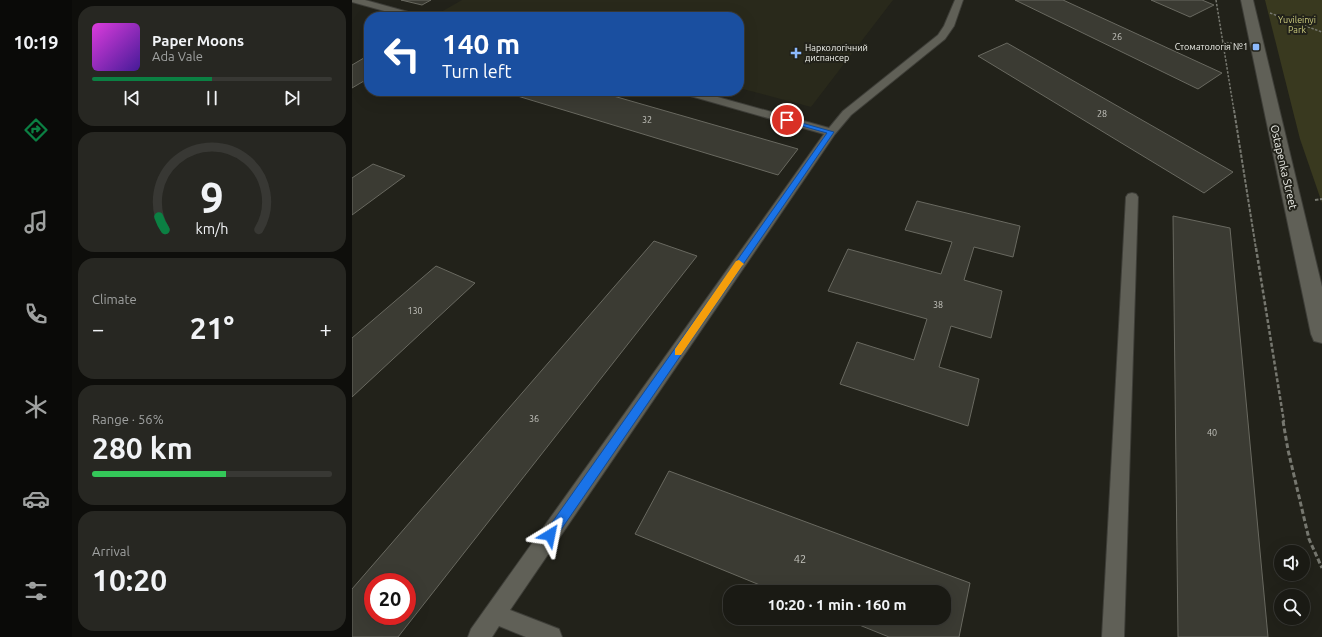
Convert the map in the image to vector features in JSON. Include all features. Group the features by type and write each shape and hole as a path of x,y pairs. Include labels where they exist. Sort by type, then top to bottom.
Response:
{"street":[{"name":"Ostapenka Street","path":"1248,3 1322,334"}],"lane":[{"path":"355,0 398,12"},
{"path":"480,637 831,132 847,113 942,38 949,26 959,0"},
{"path":"702,96 831,132"},
{"path":"1113,637 1132,198"},
{"path":"496,614 551,637"}],"path":[{"path":"1216,0 1288,450 1309,539 1322,568"},
{"path":"1248,3 1322,32"}],"shaded area":[{"name":"Наркологічний диспансер","path":"462,0 893,0 811,107 744,89 744,12 441,12"}],"green space":[{"name":"Yuvileinyi Park","path":"1265,0 1322,0 1322,203 1300,139"}],"building":[{"path":"401,0 431,0 422,5"},
{"path":"1015,0 1063,0 1222,73 1198,89"},
{"path":"1151,0 1202,0 1214,5 1190,17"},
{"path":"1007,43 1233,172 1204,193 978,56"},
{"path":"364,58 364,81 352,88 352,65"},
{"path":"517,96 613,96 798,149 778,175"},
{"path":"373,164 405,176 352,215 352,178"},
{"path":"917,201 1020,226 1013,257 974,247 964,280 1002,291 991,338 951,326 939,367 979,379 968,426 840,384 857,342 914,360 927,319 828,291 848,249 941,274 952,242 905,230"},
{"path":"1173,216 1230,228 1268,637 1178,637"},
{"path":"654,241 697,256 416,614 416,573 366,573"},
{"path":"436,266 475,283 352,397 352,338"},
{"path":"669,471 970,583 959,637 889,637 859,625 951,625 951,585 760,585 635,534"},
{"path":"364,575 364,625 407,625 398,637 352,637 352,589"}],"slow traffic":[{"path":"678,352 739,264"}],"place":[{"name":"Стоматологія №1","path":"1256,47"},
{"name":"Наркологічний диспансер","path":"796,53"}],"route":[{"path":"550,535 831,132 787,120"}]}
